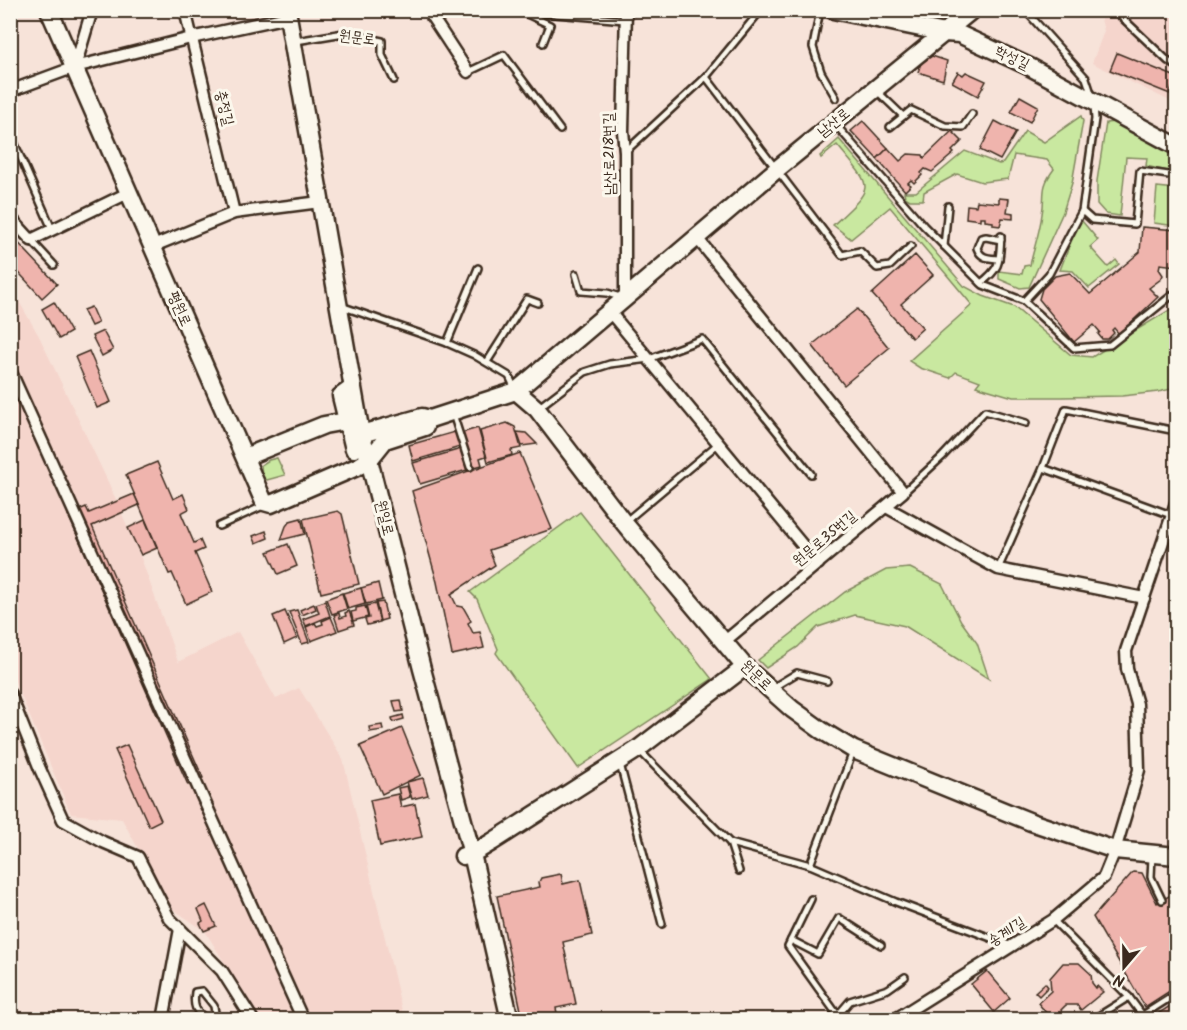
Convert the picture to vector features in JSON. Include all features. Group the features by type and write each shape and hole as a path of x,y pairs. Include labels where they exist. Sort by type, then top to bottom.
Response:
{"street":[{"path":"75,67 92,10"},
{"name":"충정길","path":"185,10 234,213"},
{"path":"431,10 432,17 468,72"},
{"name":"학성길","path":"833,10 959,34 998,51 1176,146"},
{"name":"남산로","path":"516,391 776,170 972,10"},
{"name":"평원로","path":"50,12 130,192 151,247 264,502 267,504"},
{"path":"10,91 75,67 287,14"},
{"name":"원일로","path":"287,14 361,434 369,500 468,855 498,1020"},
{"name":"남산로218번길","path":"625,298 623,131 626,16"},
{"path":"10,217 31,240 130,192"},
{"path":"151,247 234,213 320,202"},
{"path":"697,238 903,492"},
{"path":"609,311 818,564"},
{"path":"10,370 303,1020"},
{"path":"352,388 341,396 346,421 364,463"},
{"path":"346,421 361,434 422,417 430,419 516,391"},
{"name":"원문로","path":"516,391 537,410 624,523 745,667 799,715 854,750 1031,822 1115,850 1176,856"},
{"path":"267,504 364,463 385,440 425,428 430,419"},
{"path":"245,457 324,425 346,421"},
{"name":"원일로","path":"364,463 422,669 510,1020"},
{"name":"원문로35번길","path":"725,641 903,492"},
{"name":"송계1길","path":"894,1020 1053,920 1104,877 1115,850 1139,770 1137,704 1127,669 1126,651 1176,503"},
{"path":"886,507 998,569 1144,598"},
{"path":"468,855 638,748 745,667"},
{"path":"10,694 63,820 103,842 138,856 170,918 222,971 253,1020"},
{"path":"163,1020 180,929"}],"lane":[{"path":"508,10 626,16"},
{"path":"625,152 706,77 761,10"},
{"path":"820,10 813,47 821,72 836,98"},
{"path":"1024,301 1049,274 1082,211 1095,118 1086,78 1025,10"},
{"path":"1114,10 1176,66"},
{"path":"525,11 550,25 543,43"},
{"name":"원문로","path":"291,42 344,33 382,41 382,55 394,80"},
{"path":"468,72 504,55 560,130"},
{"path":"706,77 842,255 860,252 877,268 890,266 911,246"},
{"path":"875,89 903,116"},
{"path":"890,127 910,110 945,126 963,127 972,114"},
{"path":"833,123 924,226 981,283 1024,301 1074,348 1110,345 1176,292"},
{"path":"10,133 52,229"},
{"path":"1082,211 1092,220 1135,224 1140,171 1176,176"},
{"path":"944,246 948,207"},
{"path":"981,283 995,272 999,259 1001,238 981,238 977,248 979,254 985,258 999,259"},
{"path":"31,240 54,265"},
{"path":"447,343 478,268"},
{"path":"576,274 580,291 607,293 625,298"},
{"path":"487,362 527,299 538,303"},
{"path":"339,306 447,343 487,362 509,376 516,391"},
{"path":"537,410 585,372 610,364 649,359 702,339 812,474"},
{"path":"998,569 1043,468 1066,409 1176,431"},
{"name":"원문로35번길","path":"903,492 942,457 985,411 1026,423"},
{"path":"452,412 470,467"},
{"path":"624,523 718,443"},
{"path":"1043,468 1173,516"},
{"path":"219,526 267,504"},
{"path":"770,689 797,673 827,681"},
{"path":"638,748 730,843 739,872"},
{"path":"810,865 854,750"},
{"path":"619,760 662,924"},
{"path":"730,843 810,865 896,902 1013,947"},
{"path":"1153,854 1151,877 1162,900"},
{"path":"811,899 788,946 840,1017 850,1001 888,989 905,977"},
{"path":"791,940 818,954 838,918 881,945"},
{"path":"1053,920 1129,996 1145,1017 1176,994"},
{"path":"207,1020 199,1014 193,1004 195,992 202,991 214,1006 216,1020"},
{"path":"1092,1020 1129,996"}],"shaded area":[{"path":"1099,11 1176,11 1176,104 1092,63 1104,31"},
{"path":"10,286 39,336 109,484 141,558 178,662 238,632 276,699 299,688 343,759 404,1019 259,1019 205,931 170,907 122,819 71,814 11,672"}],"green space":[{"path":"1081,116 1083,121 1072,183 1063,212 1029,287 1020,288 999,279 999,271 1022,274 1024,266 1030,265 1041,220 1045,186 1054,169 1047,160 1014,155 1008,179 982,182 957,174 924,192 923,200 910,200 905,197 904,192 916,192 965,151 999,164 1003,163 1025,131 1044,142"},
{"path":"1114,122 1176,155 1176,173 1146,166 1147,158 1126,157 1120,216 1106,214 1097,204 1097,181 1106,123"},
{"path":"839,139 964,286 983,296 1014,307 1071,355 1092,357 1176,306 1176,388 1122,396 1013,397 976,386 980,381 956,372 950,378 920,368 909,361 972,305 890,207 851,239 833,225 857,202 865,187 858,171 837,145 821,158 820,156"},
{"path":"1157,187 1176,189 1176,226 1154,223"},
{"path":"1079,221 1082,221 1098,240 1090,247 1108,267 1116,260 1119,264 1089,288 1073,271 1060,270"},
{"path":"277,458 285,475 267,480 262,477 261,465"},
{"path":"580,512 712,679 578,768 496,653 498,649 477,599 470,592"},
{"path":"910,568 942,584 961,621 977,643 989,679 905,626 855,615 818,627 798,647 766,668 758,660 845,592 886,570"}],"building":[{"path":"1117,53 1176,77 1170,94 1110,70"},
{"path":"932,56 947,61 943,80 918,72 921,63"},
{"path":"958,72 963,75 966,72 986,81 978,96 952,82"},
{"path":"1020,96 1038,106 1030,122 1011,112"},
{"path":"863,121 888,148 877,159 851,131"},
{"path":"995,121 1016,132 1000,160 980,150"},
{"path":"952,131 962,141 952,151 954,153 932,172 925,169 914,183 911,180 908,183 911,185 905,191 877,159 888,148 900,161 908,154 923,155 924,158"},
{"path":"999,198 1009,199 1007,212 1013,213 1013,219 1002,218 1000,226 985,221 985,217 980,217 980,220 966,218 967,205 976,206 977,201 999,203"},
{"path":"1142,227 1176,230 1176,266 1160,264 1159,269 1163,275 1149,288 1158,297 1119,334 1114,328 1112,330 1114,333 1108,339 1102,339 1094,325 1074,342 1039,299 1042,289 1055,276 1070,273 1090,294 1140,252"},
{"path":"10,234 57,284 42,298 10,263"},
{"path":"915,255 933,275 901,304 923,328 912,338 872,294"},
{"path":"54,302 71,332 59,339 42,309"},
{"path":"91,307 98,323 91,326 83,310"},
{"path":"857,309 889,348 844,385 812,345"},
{"path":"103,331 113,350 102,356 92,336"},
{"path":"89,351 111,402 97,408 75,357"},
{"path":"507,423 515,427 521,448 511,450 512,455 488,462 480,431"},
{"path":"478,428 486,456 480,458 482,465 471,468 461,433"},
{"path":"455,432 460,447 413,461 409,445"},
{"path":"517,432 526,433 537,444 522,446"},
{"path":"461,449 467,470 420,484 413,463"},
{"path":"520,453 552,529 489,550 495,565 451,594 457,606 463,607 471,621 468,623 473,633 480,632 484,648 452,655 437,582 412,491"},
{"path":"157,462 173,499 183,494 189,509 181,513 194,543 200,540 204,549 195,553 212,592 186,604 172,573 169,574 126,475"},
{"path":"134,494 139,505 92,526 203,778 188,785 68,515 86,507 89,513"},
{"path":"338,511 342,514 359,584 321,593 303,519"},
{"path":"301,518 305,534 281,540 290,521"},
{"path":"145,520 157,548 141,555 128,528"},
{"path":"266,531 268,538 256,543 253,536"},
{"path":"288,544 297,566 278,574 268,552"},
{"path":"378,583 382,600 366,604 361,588"},
{"path":"361,588 365,604 348,609 343,593"},
{"path":"342,593 347,609 332,614 326,599"},
{"path":"325,601 330,616 306,626 303,619 319,613 316,604"},
{"path":"383,602 387,619 380,621 376,603"},
{"path":"314,604 316,609 302,615 300,610"},
{"path":"375,604 380,622 367,625 365,619 369,618 366,606"},
{"path":"365,606 368,617 353,621 351,612"},
{"path":"297,610 309,642 302,644 289,612"},
{"path":"285,611 297,638 284,644 273,616"},
{"path":"349,611 354,625 339,630 334,615 339,613 340,618 346,616 345,613"},
{"path":"331,617 337,631 311,641 306,627 315,623 317,626 323,624 322,621"},
{"path":"401,700 403,711 396,712 393,701"},
{"path":"403,715 404,719 393,722 392,718"},
{"path":"382,725 383,730 370,732 369,727"},
{"path":"402,728 421,775 382,794 360,746"},
{"path":"127,745 161,820 149,826 115,750"},
{"path":"423,778 428,795 412,799 407,782"},
{"path":"407,786 410,797 401,800 398,788"},
{"path":"398,794 401,807 415,804 422,837 380,846 370,800"},
{"path":"1133,872 1142,873 1157,903 1176,892 1176,987 1145,1007 1093,917"},
{"path":"561,874 563,884 580,880 592,935 563,942 576,1004 556,1008 557,1013 523,1020 497,896 540,887 541,878"},
{"path":"206,905 216,926 204,931 198,909"},
{"path":"1063,963 1079,963 1091,974 1092,983 1096,988 1097,986 1103,992 1081,1010 1077,1005 1066,1005 1061,1010 1062,1012 1052,1020 1038,1003 1051,991 1050,978"},
{"path":"987,971 1010,998 994,1012 971,984"},
{"path":"1045,983 1048,987 1039,996 1035,992"},
{"path":"1170,1006 1176,1015 1176,1020 1154,1020 1153,1017"}]}
